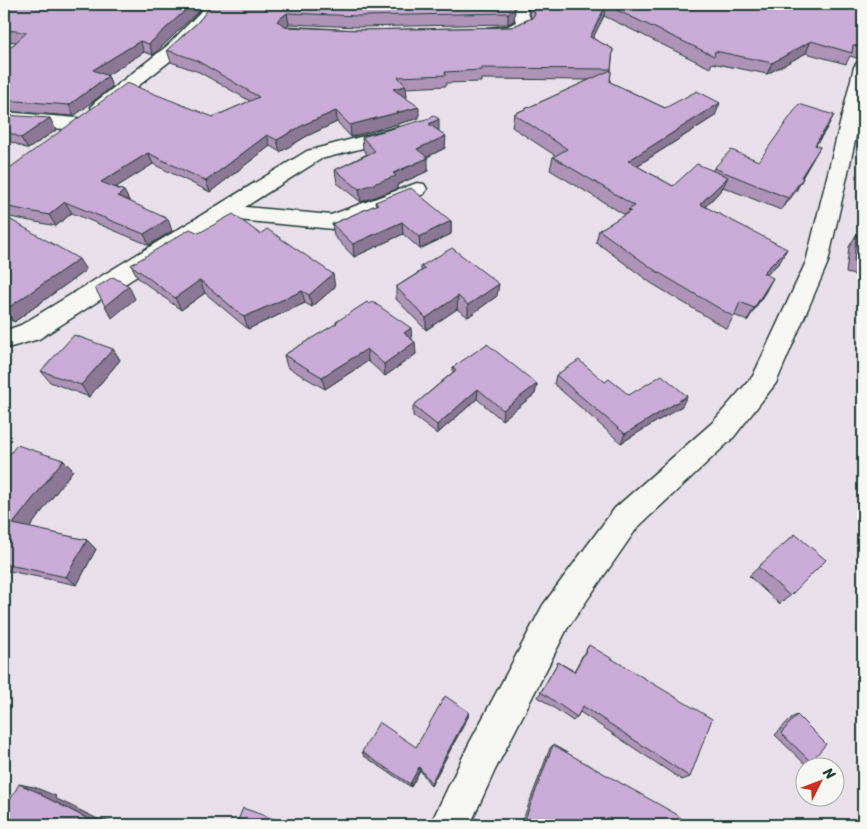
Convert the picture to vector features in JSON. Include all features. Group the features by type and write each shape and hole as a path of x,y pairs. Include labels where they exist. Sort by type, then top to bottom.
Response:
{"street":[{"path":"55,140 131,84 173,50 216,4"},
{"path":"476,31 511,31 520,28 524,24 518,4"},
{"path":"450,825 482,757 561,609 626,518 723,430 763,383 780,349 817,262 863,67"},
{"path":"4,118 77,124"},
{"path":"4,340 30,332 314,155 416,127"},
{"path":"220,212 333,222 417,189"}],"building":[{"path":"4,4 192,4 149,44 140,41 93,70 108,76 69,105 4,100 4,53 27,32 4,30"},
{"path":"213,4 513,4 515,10 508,13 358,16 287,13 277,21 287,27 358,30 512,27 532,18 535,14 531,4 863,4 863,47 853,45 852,53 811,41 772,63 715,51 714,56 606,5 590,37 613,49 611,69 481,68 482,70 445,72 446,75 398,77 406,86 393,89 419,107 350,125 336,111 305,124 277,140 267,135 206,181 148,153 101,182 124,191 118,196 168,219 144,234 65,202 49,215 4,206 4,180 7,177 4,176 4,172 127,83 213,117 259,97 196,60 167,50 197,23"},
{"path":"611,70 610,82 665,108 697,91 720,103 628,161 673,186 697,164 728,177 700,204 787,249 763,273 773,278 754,308 740,302 734,317 656,271 599,230 631,211 628,210 635,206 553,157 567,149 514,114"},
{"path":"799,104 834,115 815,145 820,147 801,177 803,178 788,198 714,168 731,150 759,161"},
{"path":"4,115 50,118 21,138 4,130"},
{"path":"433,115 439,119 429,124 446,136 417,149 428,158 393,173 396,176 359,189 335,170 375,151 362,137 430,118"},
{"path":"411,188 451,221 419,237 402,222 353,244 332,224 378,204 375,202"},
{"path":"233,214 260,234 267,229 333,274 309,295 302,291 244,317 200,280 175,298 131,265 190,229 199,233"},
{"path":"4,216 79,259 5,310 4,309"},
{"path":"856,235 863,237 863,264 854,261"},
{"path":"452,248 499,284 468,305 458,296 426,318 396,287 425,269 421,266"},
{"path":"113,277 129,286 105,306 95,288"},
{"path":"367,302 369,304 373,302 411,328 404,333 415,342 384,364 367,349 322,377 284,355 337,323"},
{"path":"74,335 113,349 81,385 41,371"},
{"path":"487,344 537,384 503,410 478,389 437,425 413,406 456,370 453,367"},
{"path":"579,360 605,382 609,379 629,395 662,375 687,396 625,434 556,375"},
{"path":"17,445 63,460 13,524 87,540 66,577 4,564 4,461"},
{"path":"795,534 826,560 790,596 758,567"},
{"path":"589,645 712,719 690,777 583,706 577,717 541,692 558,662 574,672"},
{"path":"445,696 469,712 431,783 419,767 410,784 362,752 379,722 416,747"},
{"path":"797,715 826,744 816,756 805,756 781,733"},
{"path":"553,745 676,814 688,825 523,825"},
{"path":"19,784 98,824 101,820 110,825 4,825 4,811"},
{"path":"243,808 291,825 236,825"}]}
